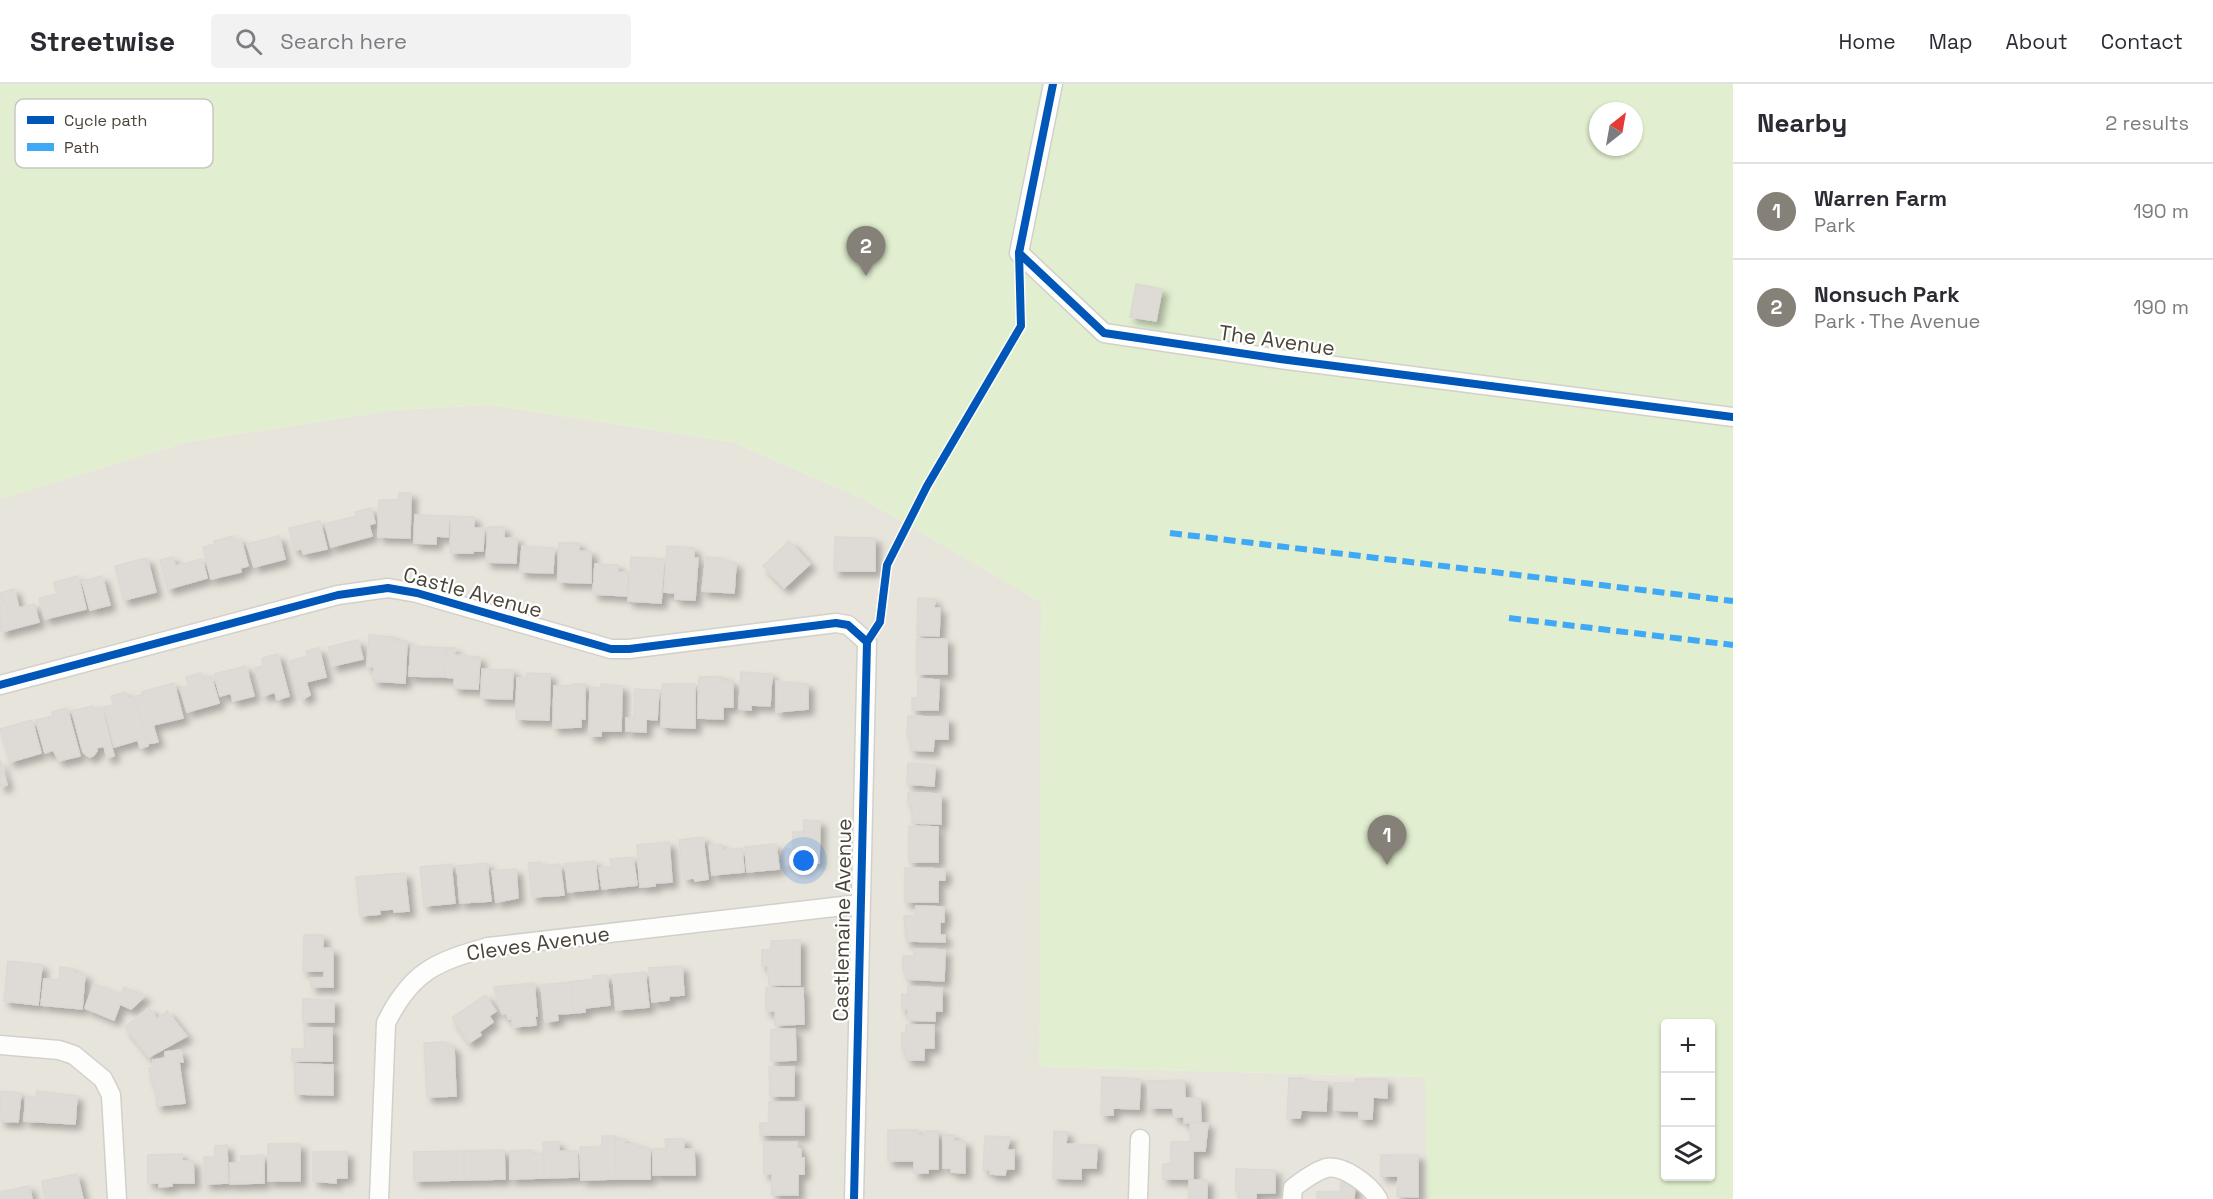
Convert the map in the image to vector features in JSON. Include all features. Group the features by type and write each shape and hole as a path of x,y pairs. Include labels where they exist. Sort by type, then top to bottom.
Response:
{"street":[{"name":"The Avenue","path":"1053,84 1018,253 1104,333 1280,359 1733,417"},
{"name":"Castle Avenue","path":"0,685 338,595 388,588 417,593 611,649 629,649 836,622 848,625 867,642"},
{"name":"Castlemaine Avenue","path":"854,1199 867,642"},
{"name":"Cleves Avenue","path":"379,1199 386,1023 397,1001 410,983 431,968 456,956 488,947 860,904"},
{"path":"0,1045 74,1055 103,1079 111,1095 117,1199"},
{"path":"1138,1199 1140,1139"},
{"path":"1292,1199 1293,1188 1307,1176 1329,1167 1354,1174 1378,1199"}],"shaded area":[{"path":"490,405 732,442 863,499 1041,602 1040,1067 1426,1077 1427,1199 0,1199 0,499 187,442 394,410"}],"green space":[{"path":"0,84 1733,84 1733,1199 1427,1199 1425,1077 1039,1067 1041,602 863,499 732,442 490,405 394,410 187,442 0,499"}],"building":[{"path":"1136,284 1162,289 1156,321 1130,317"},
{"path":"399,493 411,493 410,538 378,537 379,500 398,500"},
{"path":"371,508 375,523 369,525 372,536 331,547 325,524 356,516 355,512"},
{"path":"415,515 449,516 448,537 436,536 436,544 414,543"},
{"path":"451,516 474,517 474,528 484,528 483,551 450,553"},
{"path":"320,521 327,549 303,554 302,549 294,550 289,528"},
{"path":"488,527 504,527 504,538 517,538 516,563 486,562"},
{"path":"233,536 234,540 241,539 248,566 240,568 241,572 211,579 203,547 215,544 214,541"},
{"path":"279,536 285,559 254,567 247,544"},
{"path":"835,537 875,538 875,571 834,571"},
{"path":"789,541 810,564 784,588 763,566"},
{"path":"559,543 579,543 579,551 591,551 591,583 558,582"},
{"path":"522,546 554,548 553,573 520,572"},
{"path":"667,546 694,548 694,558 698,558 695,600 675,599 675,593 664,592"},
{"path":"173,557 175,566 202,559 207,578 168,589 160,560"},
{"path":"631,557 664,559 661,603 628,601"},
{"path":"706,557 722,558 722,561 736,563 734,593 702,591"},
{"path":"147,558 156,592 124,600 115,566"},
{"path":"595,564 618,565 618,572 628,573 627,596 593,594"},
{"path":"78,576 86,609 45,619 39,598 57,594 54,582"},
{"path":"102,576 110,605 90,610 82,581"},
{"path":"14,589 19,608 34,604 39,622 1,632 0,593"},
{"path":"918,598 935,599 934,608 940,608 939,636 917,635"},
{"path":"369,635 395,637 395,641 407,641 405,683 373,681 374,667 367,667"},
{"path":"917,639 947,639 947,674 917,674"},
{"path":"358,640 363,659 332,666 328,647"},
{"path":"411,646 446,648 445,677 409,676"},
{"path":"319,648 326,677 306,682 310,695 303,699 290,661 307,656 306,651"},
{"path":"446,648 455,648 454,655 480,657 478,689 454,688 454,678 445,677"},
{"path":"278,654 289,696 277,700 275,692 263,696 255,668 263,666 262,658"},
{"path":"246,666 254,696 233,701 231,693 220,696 214,674"},
{"path":"482,669 513,670 512,699 481,698"},
{"path":"741,672 772,674 770,706 751,705 751,710 739,709"},
{"path":"201,673 202,679 211,676 219,703 187,712 180,688 189,686 186,677"},
{"path":"527,673 550,674 549,720 516,719 517,678 526,678"},
{"path":"699,677 724,677 724,681 733,681 733,707 723,707 723,719 698,718"},
{"path":"918,679 939,680 938,710 912,710 912,698 918,698"},
{"path":"776,681 808,684 808,709 776,712"},
{"path":"174,683 183,718 153,725 158,742 147,744 134,697 143,694 142,692"},
{"path":"572,684 585,684 585,719 581,719 581,727 553,728 554,686 571,686"},
{"path":"601,684 622,686 621,731 601,731 601,736 589,736 590,688 601,688"},
{"path":"662,684 695,684 695,728 661,727"},
{"path":"635,689 659,690 657,720 646,719 646,732 626,731 626,718 634,718"},
{"path":"126,692 128,699 134,697 148,746 140,748 138,740 114,747 104,707 114,705 111,696"},
{"path":"93,706 94,709 102,707 114,756 107,758 104,746 96,748 97,751 93,756 89,757 83,752 72,711"},
{"path":"67,708 80,756 59,761 53,750 45,753 36,720 53,716 52,712"},
{"path":"908,716 948,718 948,739 934,739 933,751 910,750 911,739 907,738"},
{"path":"32,720 41,753 10,762 0,729"},
{"path":"0,760 7,785 0,787"},
{"path":"908,763 935,765 934,786 907,784"},
{"path":"908,793 941,794 941,824 912,823 912,804 908,804"},
{"path":"804,820 820,821 819,863 808,863 808,869 793,869 793,865 786,865 786,849 793,849 793,832 804,832"},
{"path":"909,826 938,827 938,862 909,862"},
{"path":"703,837 708,879 695,881 694,878 684,879 679,840"},
{"path":"669,842 672,882 640,887 637,845"},
{"path":"721,844 722,850 742,848 744,872 712,875 709,845"},
{"path":"776,844 779,869 747,872 745,847"},
{"path":"633,857 637,885 602,889 599,868 611,867 610,859"},
{"path":"595,861 598,889 568,892 565,864"},
{"path":"540,862 541,866 560,864 564,895 532,897 528,863"},
{"path":"487,863 491,901 460,903 457,866"},
{"path":"451,864 455,903 424,906 420,867"},
{"path":"905,868 945,869 945,880 938,880 938,902 905,902"},
{"path":"516,869 518,898 496,902 492,871"},
{"path":"405,873 409,911 379,910 380,914 360,916 356,877"},
{"path":"916,906 944,907 944,922 940,922 940,935 945,935 945,942 906,941 904,916 915,916"},
{"path":"304,935 323,935 323,948 333,949 333,987 311,987 311,978 324,978 324,971 303,971"},
{"path":"800,940 800,985 769,985 768,966 762,966 762,950 771,950 771,941"},
{"path":"914,949 945,950 944,981 906,979 906,971 903,971 903,956 914,956"},
{"path":"8,961 42,965 38,1005 4,1001"},
{"path":"682,966 684,995 669,996 669,1000 652,1002 649,968"},
{"path":"60,967 74,969 74,973 85,974 82,1009 41,1005 44,979 59,980"},
{"path":"645,972 649,1007 616,1010 613,975"},
{"path":"607,975 610,1005 585,1008 585,1012 574,1013 571,982"},
{"path":"571,982 574,1013 557,1014 558,1020 545,1022 541,985"},
{"path":"534,983 536,1025 513,1027 512,1018 508,1019 507,1013 502,1014 494,987"},
{"path":"94,984 121,995 124,987 145,996 131,1009 120,1004 114,1020 85,1008"},
{"path":"908,987 942,988 942,1011 935,1011 935,1021 908,1020 908,1009 902,1009 902,994 907,995"},
{"path":"766,988 803,988 804,1024 775,1025 775,1011 766,1011"},
{"path":"485,995 496,1011 489,1016 493,1022 479,1032 481,1035 469,1043 452,1018"},
{"path":"303,999 334,1000 334,1022 303,1022"},
{"path":"149,1008 157,1019 167,1011 187,1036 149,1057 125,1027"},
{"path":"906,1025 934,1025 934,1048 924,1048 924,1060 906,1060 906,1050 902,1050 902,1033 906,1033"},
{"path":"304,1028 332,1028 332,1061 292,1061 292,1049 305,1049"},
{"path":"795,1029 796,1060 771,1061 771,1030"},
{"path":"444,1042 454,1048 456,1096 427,1097 424,1043"},
{"path":"181,1050 183,1062 179,1062 185,1103 157,1106 154,1082 151,1082 149,1068 154,1067 153,1060 165,1058 165,1052"},
{"path":"295,1064 333,1065 333,1095 295,1094"},
{"path":"769,1067 794,1067 794,1096 770,1096"},
{"path":"1102,1077 1140,1079 1139,1109 1113,1108 1113,1115 1101,1115"},
{"path":"1289,1078 1327,1082 1326,1111 1301,1110 1300,1118 1287,1118"},
{"path":"1355,1079 1387,1079 1387,1098 1373,1097 1372,1119 1359,1119 1359,1111 1334,1110 1334,1083 1355,1083"},
{"path":"1184,1080 1185,1098 1200,1098 1201,1122 1184,1123 1184,1117 1174,1117 1173,1108 1149,1108 1148,1081"},
{"path":"1,1091 21,1093 18,1122 0,1121"},
{"path":"37,1091 77,1096 75,1124 24,1121 26,1096 36,1097"},
{"path":"769,1102 804,1102 804,1135 760,1135 760,1123 769,1123"},
{"path":"1190,1123 1208,1123 1205,1151 1193,1151 1193,1179 1163,1179 1163,1164 1171,1164 1171,1142 1190,1142"},
{"path":"888,1130 918,1130 917,1135 926,1135 926,1131 938,1131 938,1169 928,1169 928,1173 914,1173 914,1161 888,1161"},
{"path":"1054,1131 1067,1132 1066,1144 1097,1145 1096,1168 1081,1168 1081,1179 1053,1178"},
{"path":"943,1135 954,1135 954,1141 965,1141 965,1173 951,1172 951,1168 943,1168"},
{"path":"602,1136 615,1136 616,1179 581,1180 580,1147 602,1147"},
{"path":"985,1136 1010,1137 1007,1150 1014,1150 1014,1169 1006,1169 1005,1175 990,1174 990,1170 983,1170"},
{"path":"615,1139 625,1139 625,1144 638,1144 638,1148 650,1148 650,1179 616,1179"},
{"path":"665,1139 684,1139 684,1149 694,1149 695,1175 653,1175 653,1149 666,1149"},
{"path":"543,1142 558,1142 559,1151 577,1151 578,1177 544,1178"},
{"path":"764,1142 797,1142 797,1148 801,1149 801,1158 804,1158 804,1174 798,1174 798,1195 772,1195 772,1174 764,1174"},
{"path":"268,1144 300,1144 300,1181 268,1181"},
{"path":"227,1145 228,1183 205,1184 204,1157 215,1157 215,1146"},
{"path":"504,1150 505,1179 464,1180 464,1151"},
{"path":"532,1150 533,1154 544,1153 544,1178 510,1179 510,1151"},
{"path":"464,1151 464,1180 414,1181 414,1152"},
{"path":"313,1152 347,1152 347,1178 336,1178 336,1183 313,1181"},
{"path":"182,1154 182,1161 193,1161 194,1183 172,1183 172,1186 159,1187 159,1183 148,1183 148,1155"},
{"path":"264,1155 264,1183 230,1184 230,1163 241,1163 241,1156"},
{"path":"1381,1155 1418,1155 1418,1197 1397,1196 1398,1176 1381,1176"},
{"path":"1236,1169 1275,1170 1275,1193 1256,1193 1256,1199 1239,1199 1239,1191 1236,1191"},
{"path":"77,1174 83,1199 45,1199 42,1181"},
{"path":"1189,1180 1207,1180 1207,1199 1189,1199"},
{"path":"1341,1182 1355,1182 1354,1199 1317,1199 1317,1192 1341,1192"},
{"path":"29,1186 32,1199 0,1199 0,1192"}],"marked path":[{"path":"1170,533 1733,601"},
{"path":"1509,618 1733,645"}],"cycle path":[{"path":"1053,84 1019,253 1104,333 1280,359 1733,417"},
{"path":"867,642 880,622 887,565 927,486 1021,326 1019,253"},
{"path":"0,685 338,595 388,588 417,593 611,649 629,649 836,623 848,625 867,642"},
{"path":"854,1199 867,642"}],"place":[{"name":"Nonsuch Park","path":"866,276"},
{"name":"Warren Farm","path":"1387,865"}]}
